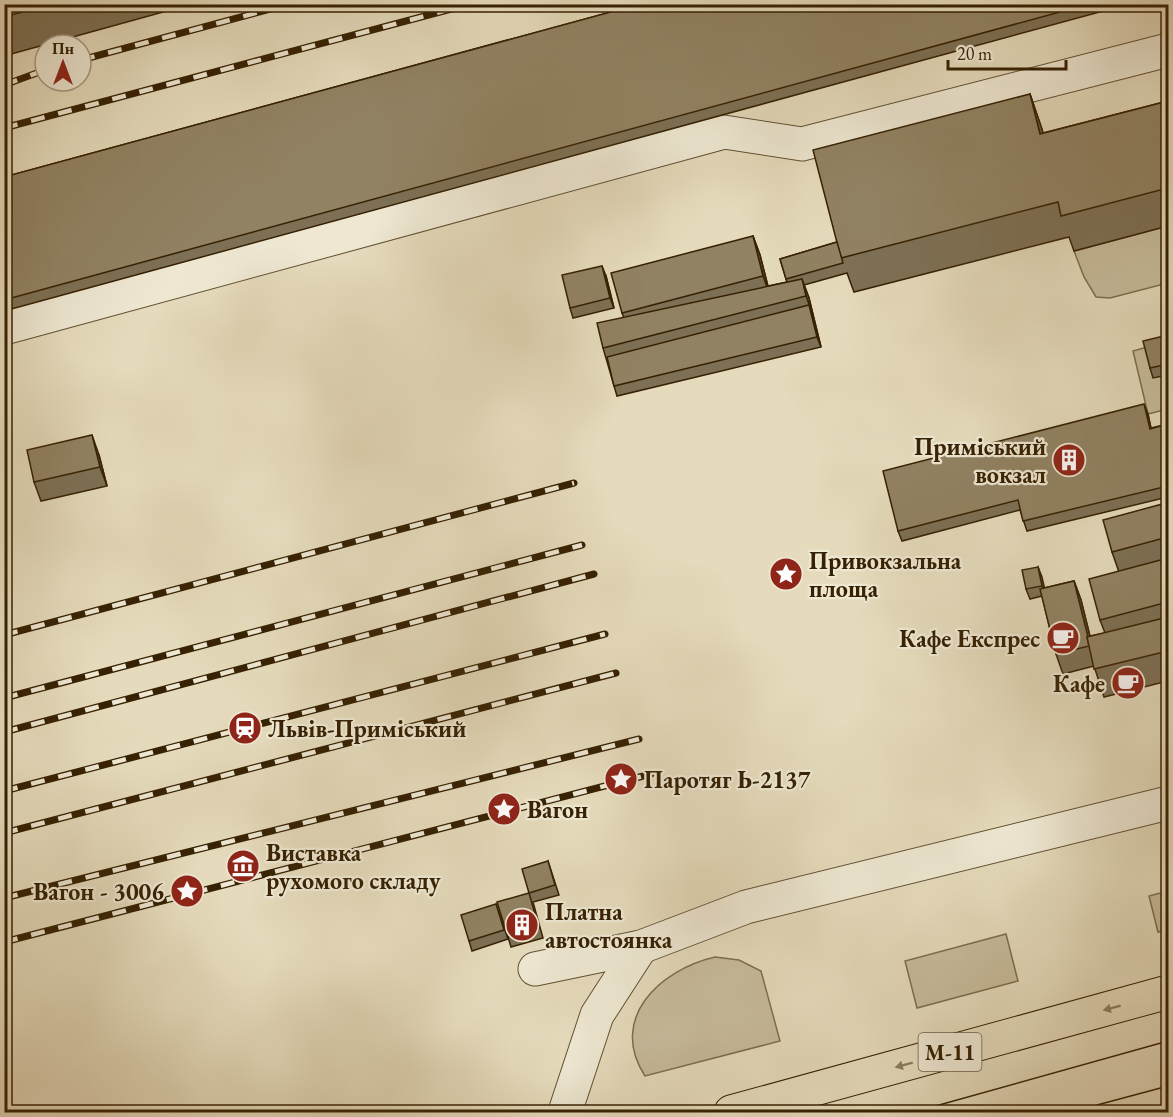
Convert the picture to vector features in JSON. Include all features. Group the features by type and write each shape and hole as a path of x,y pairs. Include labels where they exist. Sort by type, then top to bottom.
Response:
{"main road":[{"name":"М-11","path":"731,1113 1168,992"}],"lane":[{"path":"4,328 724,132 801,144 1168,50"},
{"path":"535,969 641,947 746,907 1168,803"},
{"path":"565,1113 597,1015 641,947"}],"shaded area":[{"path":"1168,226 1168,283 1110,298 1096,297 1084,277 1074,251"},
{"path":"1168,341 1168,409 1148,414 1133,351"},
{"path":"1168,891 1168,930 1158,932 1149,896"},
{"path":"1006,934 1018,981 917,1008 905,961"},
{"path":"715,957 739,960 761,971 780,1041 645,1076 635,1055 632,1035 636,1017 645,1000 658,985 675,973"}],"building":[{"path":"4,4 52,4 4,17"},
{"path":"640,4 1089,4 4,300 4,177"},
{"path":"1030,94 1040,134 1168,101 1168,188 1061,216 1058,202 841,258 813,150"},
{"path":"753,236 763,276 622,313 611,273"},
{"path":"837,242 843,263 786,279 780,259"},
{"path":"602,266 610,298 570,308 562,275"},
{"path":"802,279 806,296 603,348 597,323"},
{"path":"809,305 817,337 614,386 607,357"},
{"path":"1168,335 1168,364 1150,368 1143,341"},
{"name":"Приміський вокзал","path":"1144,404 1150,429 1168,424 1168,486 1023,521 1018,500 898,531 883,471"},
{"path":"92,435 100,467 34,482 27,450"},
{"path":"1166,503 1168,537 1112,552 1103,520"},
{"path":"1168,558 1168,602 1100,620 1089,579"},
{"path":"1038,567 1042,586 1026,589 1022,570"},
{"path":"1074,581 1089,646 1056,654 1040,589"},
{"path":"1168,617 1168,651 1094,669 1087,637"},
{"path":"548,861 555,885 529,893 522,869"},
{"name":"Платна автостоянка","path":"529,893 539,928 508,937 497,902"},
{"path":"496,904 504,930 469,941 461,915"}],"tram line":[{"path":"914,1112 1168,1041"},
{"path":"1071,1112 1168,1086"}],"railway":[{"path":"93,57 289,4"},
{"path":"4,128 470,4"},
{"path":"4,85 33,74"},
{"path":"4,635 574,483"},
{"path":"4,698 582,545"},
{"path":"4,732 594,574"},
{"path":"4,791 605,634"},
{"path":"4,833 616,673"},
{"path":"4,898 639,739"},
{"path":"4,942 651,774"}],"place":[{"name":"Приміський вокзал","path":"1069,460"},
{"name":"Привокзальна площа","path":"786,574"},
{"name":"Кафе Експрес","path":"1063,638"},
{"name":"Кафе","path":"1128,683"},
{"name":"Львів-Приміський","path":"245,728"},
{"name":"Паротяг Ь-2137","path":"621,779"},
{"name":"Вагон","path":"504,809"},
{"name":"Виставка рухомого складу","path":"243,866"},
{"name":"Вагон - 3006","path":"187,891"},
{"name":"Платна автостоянка","path":"522,925"}]}
